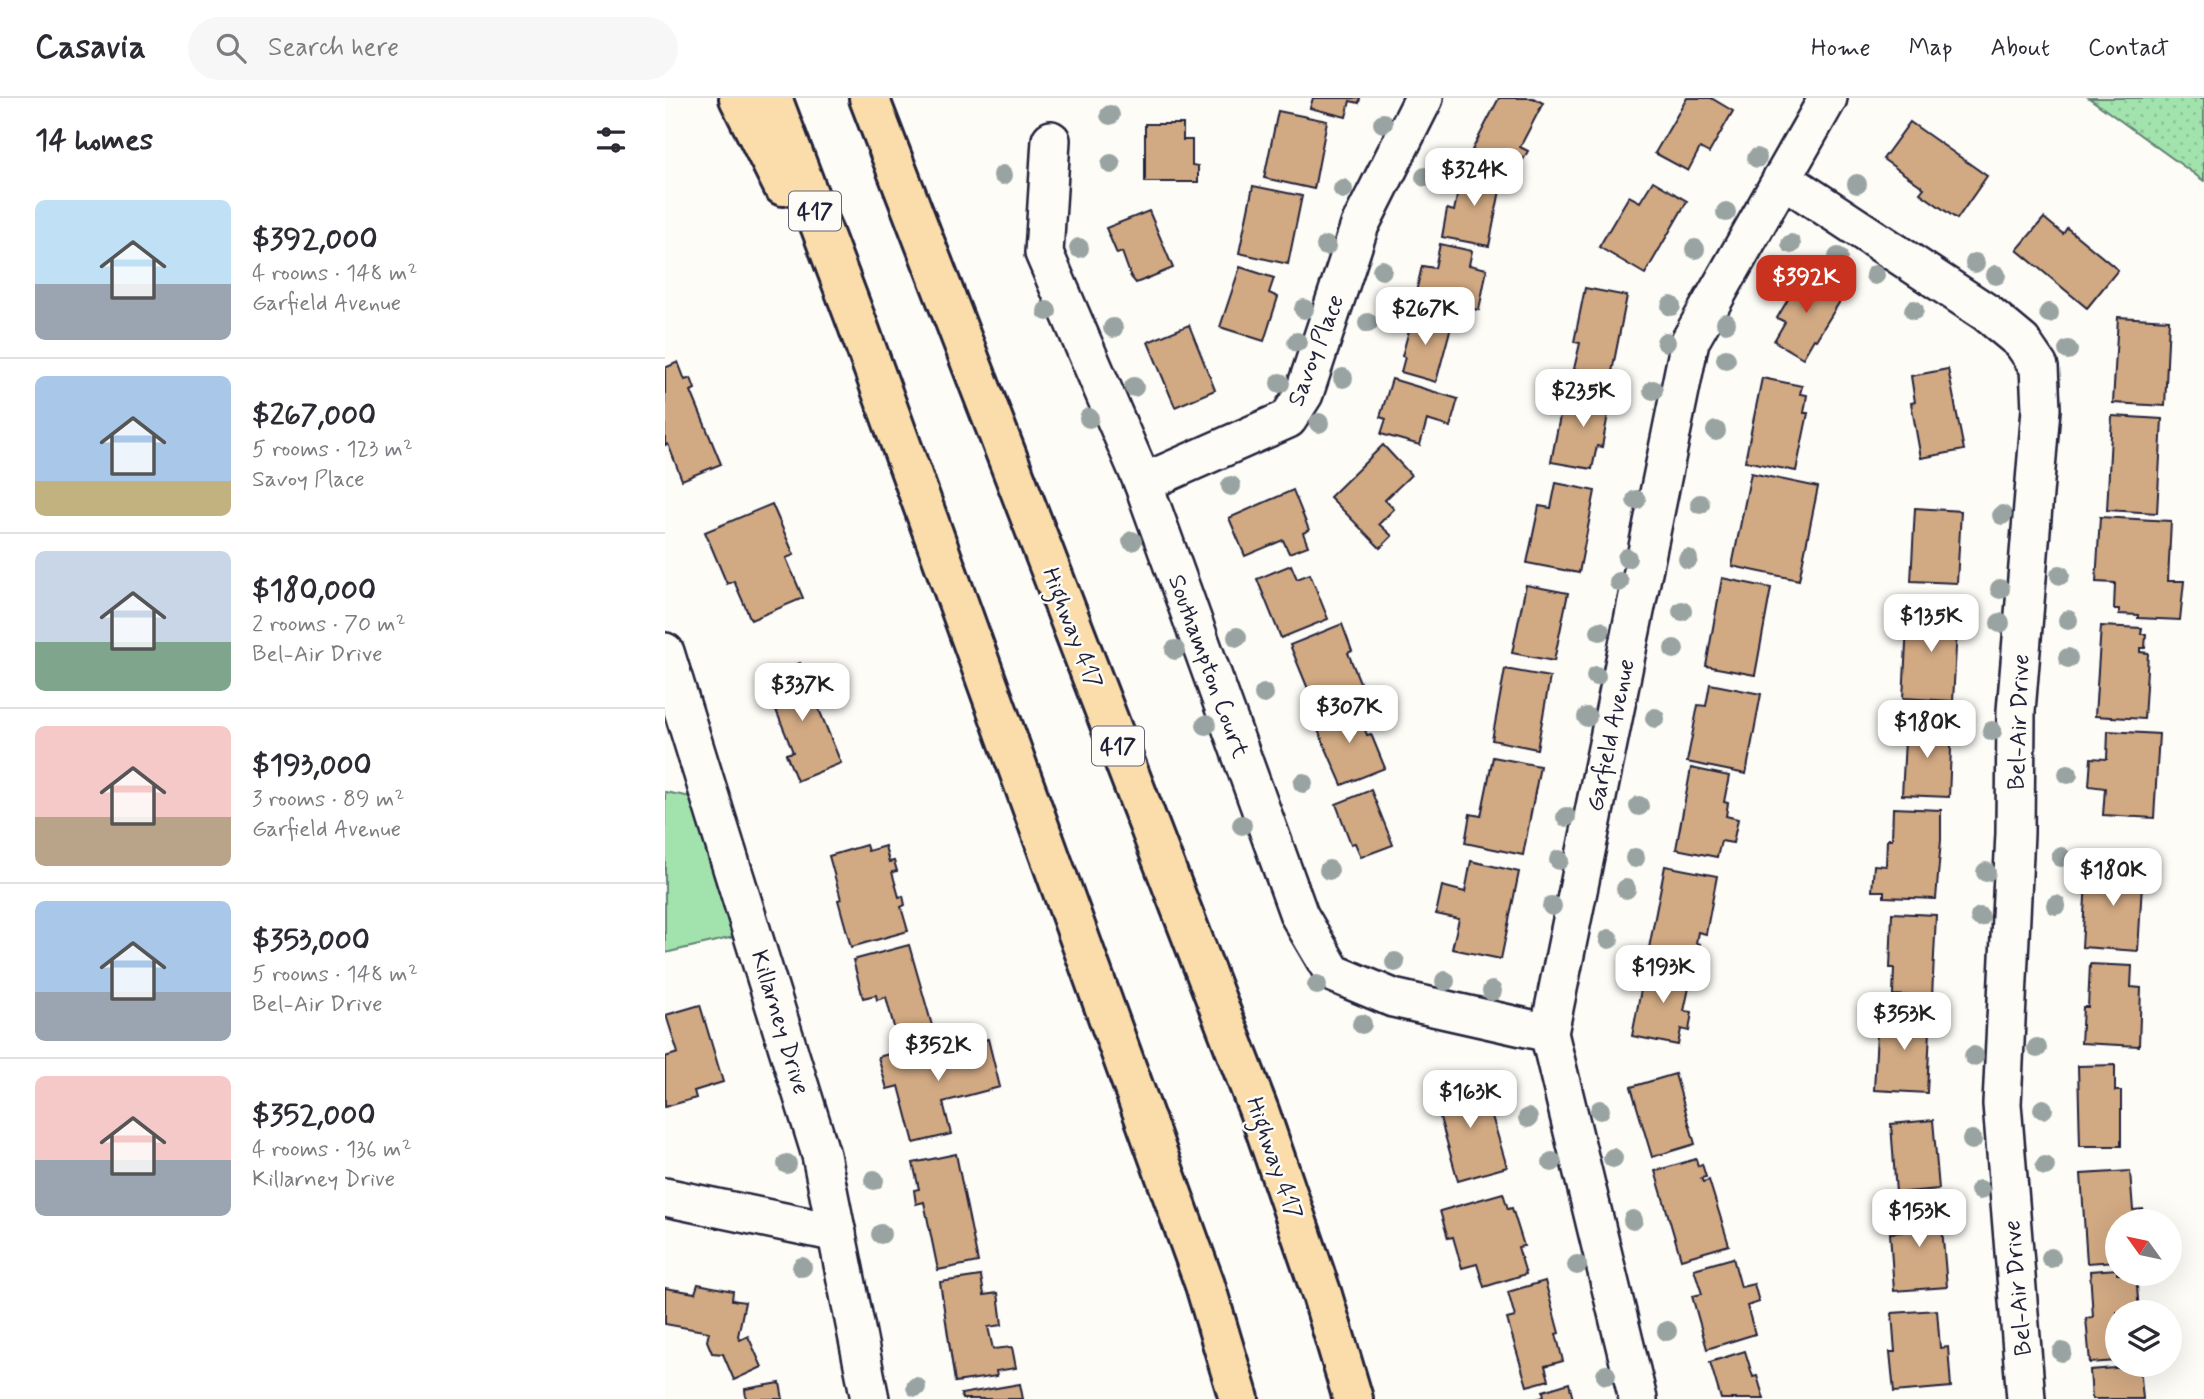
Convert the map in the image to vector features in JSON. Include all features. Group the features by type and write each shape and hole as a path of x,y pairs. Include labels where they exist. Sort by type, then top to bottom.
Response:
{"highway":[{"path":"739,98 857,323"},
{"name":"417","path":"772,98 857,323 1205,1285 1239,1399"},
{"name":"Highway 417","path":"869,98 1259,1111 1322,1295 1353,1399"}],"street":[{"name":"Savoy Place","path":"1143,483 1288,419 1304,394 1360,225 1424,98"},
{"name":"Garfield Avenue","path":"1638,1399 1549,1032 1690,341 1828,98"},
{"name":"Southampton Court","path":"1051,140 1044,253 1143,483 1299,915 1333,974 1393,998 1549,1032"},
{"name":"Bel-Air Drive","path":"1782,178 1987,313 2022,342 2039,367 2041,409 2015,711 2015,833 2002,1104 2027,1399"},
{"name":"Killarney Drive","path":"665,652 821,1154 870,1399"},
{"path":"665,1198 837,1233"}],"green space":[{"path":"2089,98 2204,98 2204,181"},
{"path":"665,792 697,798 738,936 665,953"}],"building":[{"path":"1313,98 1360,98 1359,103 1350,101 1346,117 1310,108"},
{"path":"1499,98 1533,98 1543,103 1520,147 1528,151 1519,167 1511,163 1508,169 1472,150"},
{"path":"1687,98 1711,98 1733,111 1709,153 1700,148 1688,171 1655,153"},
{"path":"1278,111 1327,121 1314,189 1264,178"},
{"path":"1910,122 1987,176 1957,219 1920,193 1924,188 1883,159"},
{"path":"1145,124 1183,124 1183,140 1192,140 1192,165 1198,166 1198,182 1145,182"},
{"path":"1463,167 1503,175 1489,246 1442,237 1447,209 1454,211"},
{"path":"1653,181 1687,201 1645,274 1599,247 1629,196 1640,202"},
{"path":"1253,186 1302,196 1288,264 1239,253"},
{"path":"1149,211 1173,268 1136,283 1122,252 1117,254 1106,228"},
{"path":"2044,218 2063,234 2067,228 2118,270 2087,308 2017,250"},
{"path":"1440,244 1472,251 1469,265 1487,269 1479,310 1453,305 1451,313 1413,305 1422,266 1435,268"},
{"path":"1240,267 1274,278 1269,293 1278,297 1264,341 1220,327"},
{"path":"1803,274 1842,298 1803,358 1774,341 1785,322 1777,318"},
{"path":"1585,288 1627,296 1611,377 1574,369 1580,343 1574,342"},
{"path":"1414,312 1452,323 1436,382 1401,372 1405,357 1402,356"},
{"path":"2118,317 2169,320 2165,406 2113,403"},
{"path":"1189,325 1215,390 1175,407 1148,342"},
{"path":"678,362 685,380 691,378 695,389 691,391 721,464 682,480 668,444 665,445 665,368"},
{"path":"1948,369 1964,450 1921,458 1911,403 1915,402 1911,376"},
{"path":"1762,378 1802,386 1800,394 1807,395 1804,413 1808,413 1796,471 1745,461"},
{"path":"1392,379 1458,399 1450,427 1427,420 1420,445 1381,434 1386,419 1380,417"},
{"path":"1581,386 1612,392 1602,447 1597,446 1592,469 1551,462 1561,411 1576,414"},
{"path":"2112,416 2162,419 2157,513 2107,510"},
{"path":"1383,445 1411,475 1385,500 1394,509 1379,524 1392,536 1380,548 1330,497"},
{"path":"1751,473 1818,487 1799,580 1732,566"},
{"path":"1556,483 1595,491 1579,573 1527,563 1539,506 1551,508"},
{"path":"1293,490 1309,530 1303,533 1308,546 1289,553 1283,540 1245,556 1229,518"},
{"path":"772,504 794,555 786,558 803,598 751,620 734,581 727,584 705,532"},
{"path":"1915,508 1961,511 1957,583 1911,581"},
{"path":"2100,517 2171,521 2168,581 2184,581 2180,620 2138,618 2138,615 2119,614 2119,609 2114,609 2115,583 2096,582"},
{"path":"1291,565 1297,579 1310,574 1328,619 1281,638 1257,579"},
{"path":"1722,578 1771,588 1755,675 1706,666"},
{"path":"1526,585 1568,593 1554,661 1512,653"},
{"path":"1908,608 1958,611 1953,701 1903,698"},
{"path":"1342,624 1352,651 1348,653 1364,692 1317,711 1290,645"},
{"path":"2101,626 2142,628 2141,634 2146,634 2145,648 2140,648 2140,652 2148,653 2144,719 2095,716"},
{"path":"800,663 841,763 797,781 786,754 793,752 763,678"},
{"path":"1505,669 1550,677 1537,749 1492,740"},
{"path":"1710,684 1761,694 1746,774 1687,762 1698,705 1706,706"},
{"path":"1355,704 1367,735 1371,734 1385,768 1342,785 1314,721"},
{"path":"1906,722 1952,724 1949,797 1902,795"},
{"path":"2108,731 2159,734 2154,818 2103,815 2105,788 2089,786 2091,758 2107,759"},
{"path":"1493,757 1540,766 1523,855 1465,843 1470,814 1481,816"},
{"path":"1691,768 1729,776 1724,802 1728,803 1726,816 1738,819 1733,843 1721,841 1717,857 1676,849"},
{"path":"1371,790 1393,845 1361,857 1355,843 1351,844 1336,804"},
{"path":"1893,808 1941,810 1936,899 1884,897 1884,891 1872,891 1874,865 1886,866 1887,839 1892,839"},
{"path":"866,845 868,851 885,846 889,862 894,861 897,871 892,872 899,897 903,896 905,905 901,907 908,931 851,947 829,856"},
{"path":"1471,861 1519,872 1501,959 1452,949 1459,919 1436,914 1442,886 1465,892"},
{"path":"2087,865 2143,868 2138,951 2082,947"},
{"path":"1665,866 1717,876 1706,934 1698,932 1696,943 1700,944 1698,955 1694,954 1694,957 1649,948"},
{"path":"1892,913 1936,915 1932,997 1893,995 1894,968 1890,968"},
{"path":"909,945 935,1036 899,1046 886,997 877,1000 876,995 863,998 853,960"},
{"path":"1646,964 1692,974 1684,1011 1692,1012 1689,1031 1681,1029 1678,1045 1632,1036"},
{"path":"2090,964 2132,966 2131,987 2141,988 2139,1046 2081,1043 2083,1007 2088,1007"},
{"path":"700,1005 723,1082 694,1091 696,1098 665,1107 665,1057 678,1053 666,1015"},
{"path":"1891,1007 1931,1009 1927,1093 1874,1090 1877,1032 1889,1032"},
{"path":"988,1039 1000,1087 943,1102 951,1134 914,1143 899,1086 887,1089 878,1057 911,1048 913,1058"},
{"path":"2115,1065 2115,1091 2121,1091 2121,1146 2080,1146 2078,1066"},
{"path":"1675,1074 1695,1144 1652,1157 1631,1087"},
{"path":"1481,1079 1507,1167 1458,1181 1433,1093"},
{"path":"1933,1120 1939,1189 1896,1193 1891,1124"},
{"path":"956,1154 978,1262 938,1270 924,1202 916,1204 914,1190 919,1189 913,1163"},
{"path":"1696,1159 1698,1166 1702,1164 1706,1177 1701,1178 1703,1182 1709,1180 1729,1245 1681,1259 1655,1171"},
{"path":"2130,1171 2133,1209 2105,1209 2105,1262 2087,1263 2081,1174"},
{"path":"1503,1193 1508,1209 1512,1208 1524,1246 1518,1247 1526,1274 1484,1287 1477,1264 1462,1268 1453,1237 1448,1238 1440,1211"},
{"path":"1940,1203 1947,1287 1894,1291 1890,1233 1902,1232 1900,1206"},
{"path":"1733,1258 1741,1287 1754,1284 1759,1302 1747,1306 1755,1334 1707,1349 1692,1296 1702,1294 1694,1269"},
{"path":"2105,1270 2105,1286 2137,1286 2138,1300 2105,1300 2105,1362 2090,1363 2086,1318 2093,1317 2090,1271"},
{"path":"981,1276 984,1295 998,1293 1002,1325 988,1327 993,1349 1012,1347 1016,1368 996,1371 997,1376 955,1382 940,1282"},
{"path":"1545,1281 1559,1333 1556,1334 1563,1361 1545,1366 1549,1380 1527,1386 1507,1319 1515,1317 1508,1292"},
{"path":"698,1284 733,1291 732,1300 745,1302 738,1336 740,1340 748,1336 762,1367 734,1380 723,1354 712,1353 707,1341 709,1332 665,1324 665,1288 695,1293"},
{"path":"1937,1310 1940,1348 1948,1347 1951,1387 1894,1392 1890,1352 1895,1352 1892,1313"},
{"path":"1745,1351 1753,1377 1757,1376 1764,1399 1721,1399 1710,1362"},
{"path":"2105,1369 2105,1377 2141,1377 2143,1399 2092,1399 2090,1370"},
{"path":"780,1383 783,1399 746,1399 745,1389"},
{"path":"1569,1383 1573,1399 1536,1399 1544,1397 1543,1391"},
{"path":"1020,1384 1023,1399 962,1399 961,1394"}]}
